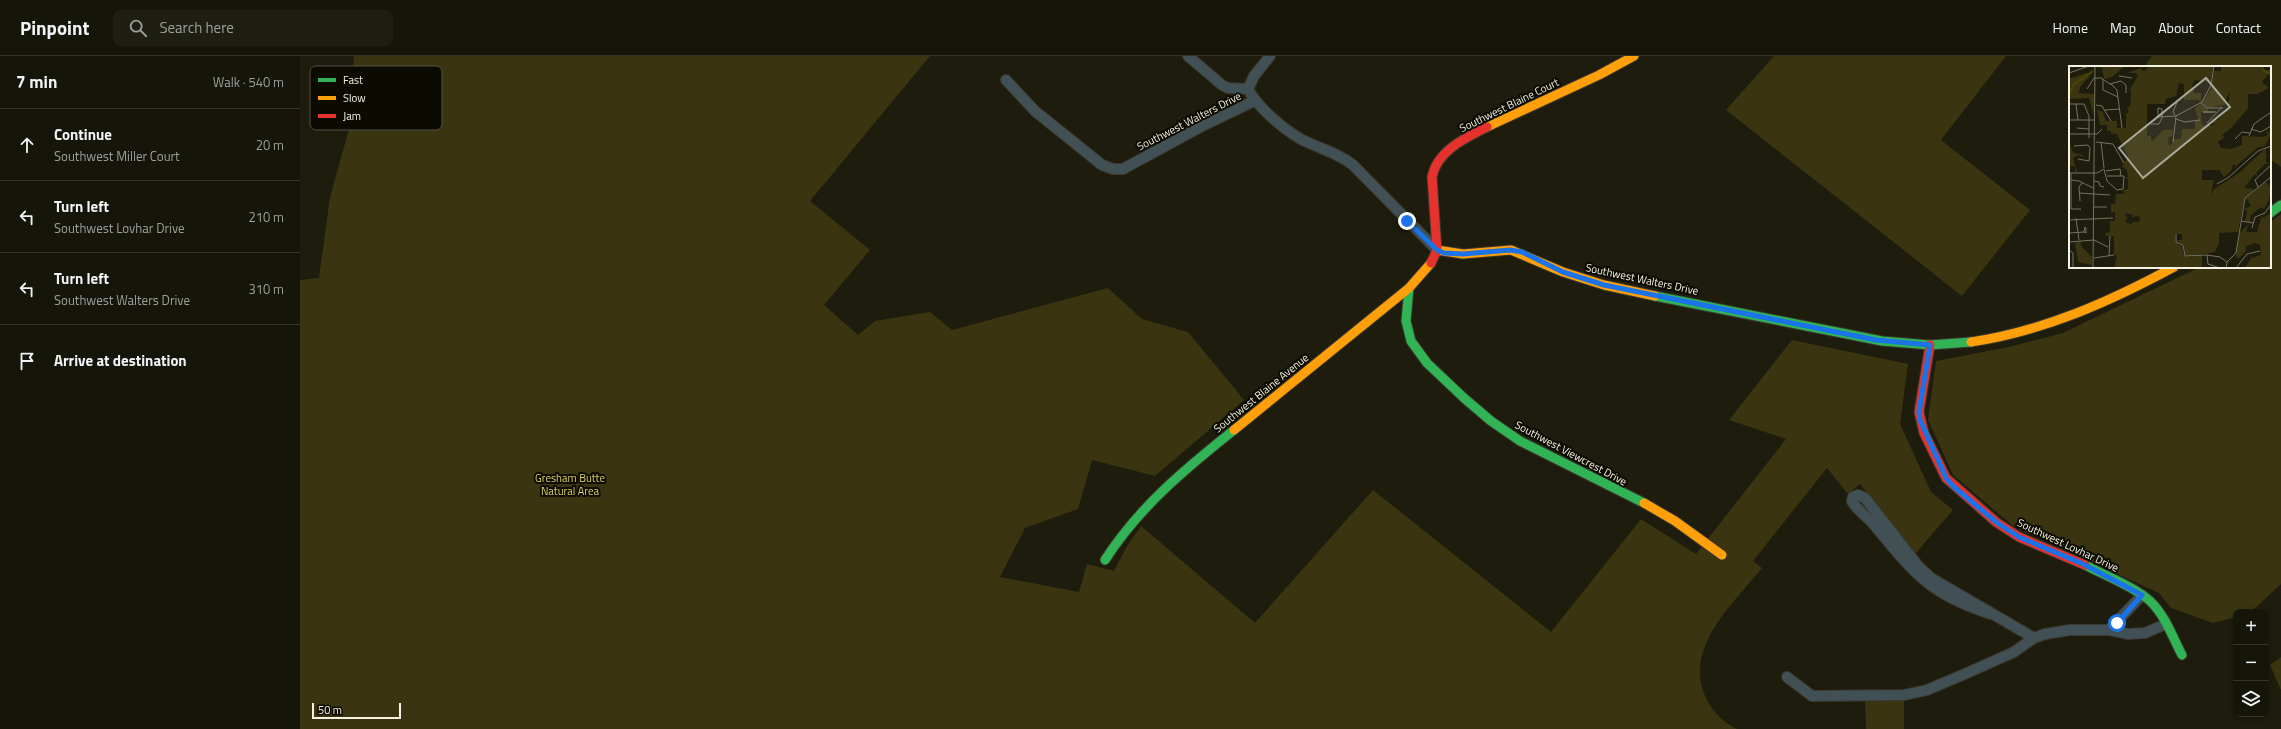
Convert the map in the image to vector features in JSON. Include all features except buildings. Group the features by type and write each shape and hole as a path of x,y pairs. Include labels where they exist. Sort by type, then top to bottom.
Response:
{"street":[{"path":"1188,56 1222,85 1228,88 1248,89"},
{"path":"1248,89 1254,76 1270,56"},
{"name":"Southwest Blaine Court","path":"1437,250 1432,176 1434,167 1445,153 1471,135 1599,75 1634,56"},
{"name":"Southwest Walters Drive","path":"1006,80 1035,111 1102,165 1113,169 1123,169 1204,125 1254,101 1296,136 1341,156 1353,165 1437,250 1453,254 1510,250 1522,252 1563,272 1604,285 1876,340 1930,345 2013,335 2066,320 2116,299 2172,268"},
{"path":"1248,89 1254,101"},
{"path":"2271,212 2281,205"},
{"name":"Southwest Blaine Avenue","path":"1105,560 1122,533 1138,513 1177,478 1409,288 1431,264 1437,250"},
{"name":"Southwest Viewcrest Drive","path":"1409,288 1405,310 1405,322 1411,342 1436,370 1492,422 1520,441 1680,522 1722,555"},
{"name":"Southwest Lovhar Drive","path":"1930,345 1919,412 1920,420 1946,478 1953,486 1996,522 2019,537 2083,564 2142,595 2151,602 2166,624 2182,655"},
{"path":"1991,614 1953,599 1923,580 1902,560 1866,516 1855,506 1852,501 1854,497 1858,495 1865,498 1919,567 1931,578 1967,597 1991,614 2034,638"},
{"path":"2110,630 2142,595"},
{"path":"1786,677 1812,696 1904,695 1928,690 1967,674 2014,652 2034,638 2056,631 2110,630 2128,634 2145,633 2166,624"}],"green space":[{"name":"Gresham Butte Natural Area","path":"354,56 930,56 810,201 870,250 824,305 858,335 875,321 930,312 952,330 1108,288 1142,319 1188,332 1244,400 1155,476 1092,460 1078,509 1025,528 1000,577 1079,592 1087,564 1114,571 1127,546 1141,526 1255,623 1373,490 1551,632 1641,519 1696,554 1786,439 1729,420 1792,340 1908,364 1900,424 1931,492 1953,510 1915,554 1860,484 1848,494 1827,468 1753,561 1762,568 1725,612 1705,645 1701,663 1701,681 1707,700 1719,717 1737,729 300,729 300,280 319,278 330,197 349,130 442,130 442,66 353,66"},
{"path":"1774,56 2006,56 1941,140 2030,210 1962,296 1726,110"},
{"path":"2152,56 2281,56 2281,167 2271,160 2271,66 2149,66 2146,64"},
{"path":"2281,214 2281,584 2254,609 2233,609 2233,618 2213,623 2171,608 2159,593 2013,526 1953,475 1928,420 1936,361 2009,347 2063,333 2198,268 2271,268 2271,221"},
{"path":"2281,657 2281,690 2270,665"},
{"path":"1904,700 1904,729 1866,729 1865,701"}],"traffic: fast":[{"path":"2271,212 2281,205"},
{"path":"1409,288 1406,321 1411,341 1427,363 1464,398 1491,421 1520,441 1644,503"},
{"path":"1655,296 1882,341 1930,345 1971,342"},
{"path":"1105,560 1118,541 1148,506 1181,474 1234,430"},
{"path":"2085,565 2128,586 2150,601 2160,613 2182,655"}],"traffic: slow":[{"path":"1487,127 1599,75 1634,56"},
{"path":"1437,250 1463,254 1511,250 1563,272 1604,285 1655,296"},
{"path":"1234,430 1409,288 1431,263"},
{"path":"1971,342 2024,331 2076,314 2125,292 2172,268"},
{"path":"1644,503 1675,521 1722,555"}],"traffic: jam":[{"path":"1431,263 1437,250 1432,177 1435,168 1453,146 1487,127"},
{"path":"1930,345 1919,412 1924,433 1946,478 1996,522 2019,537 2085,565"}],"route":[{"path":"1407,221 1437,250 1444,253 1463,254 1500,249 1522,252 1582,280 1876,340 1930,345 1919,412 1924,433 1946,478 1953,486 1996,522 2019,537 2083,564 2142,595 2134,606 2117,623"}]}
